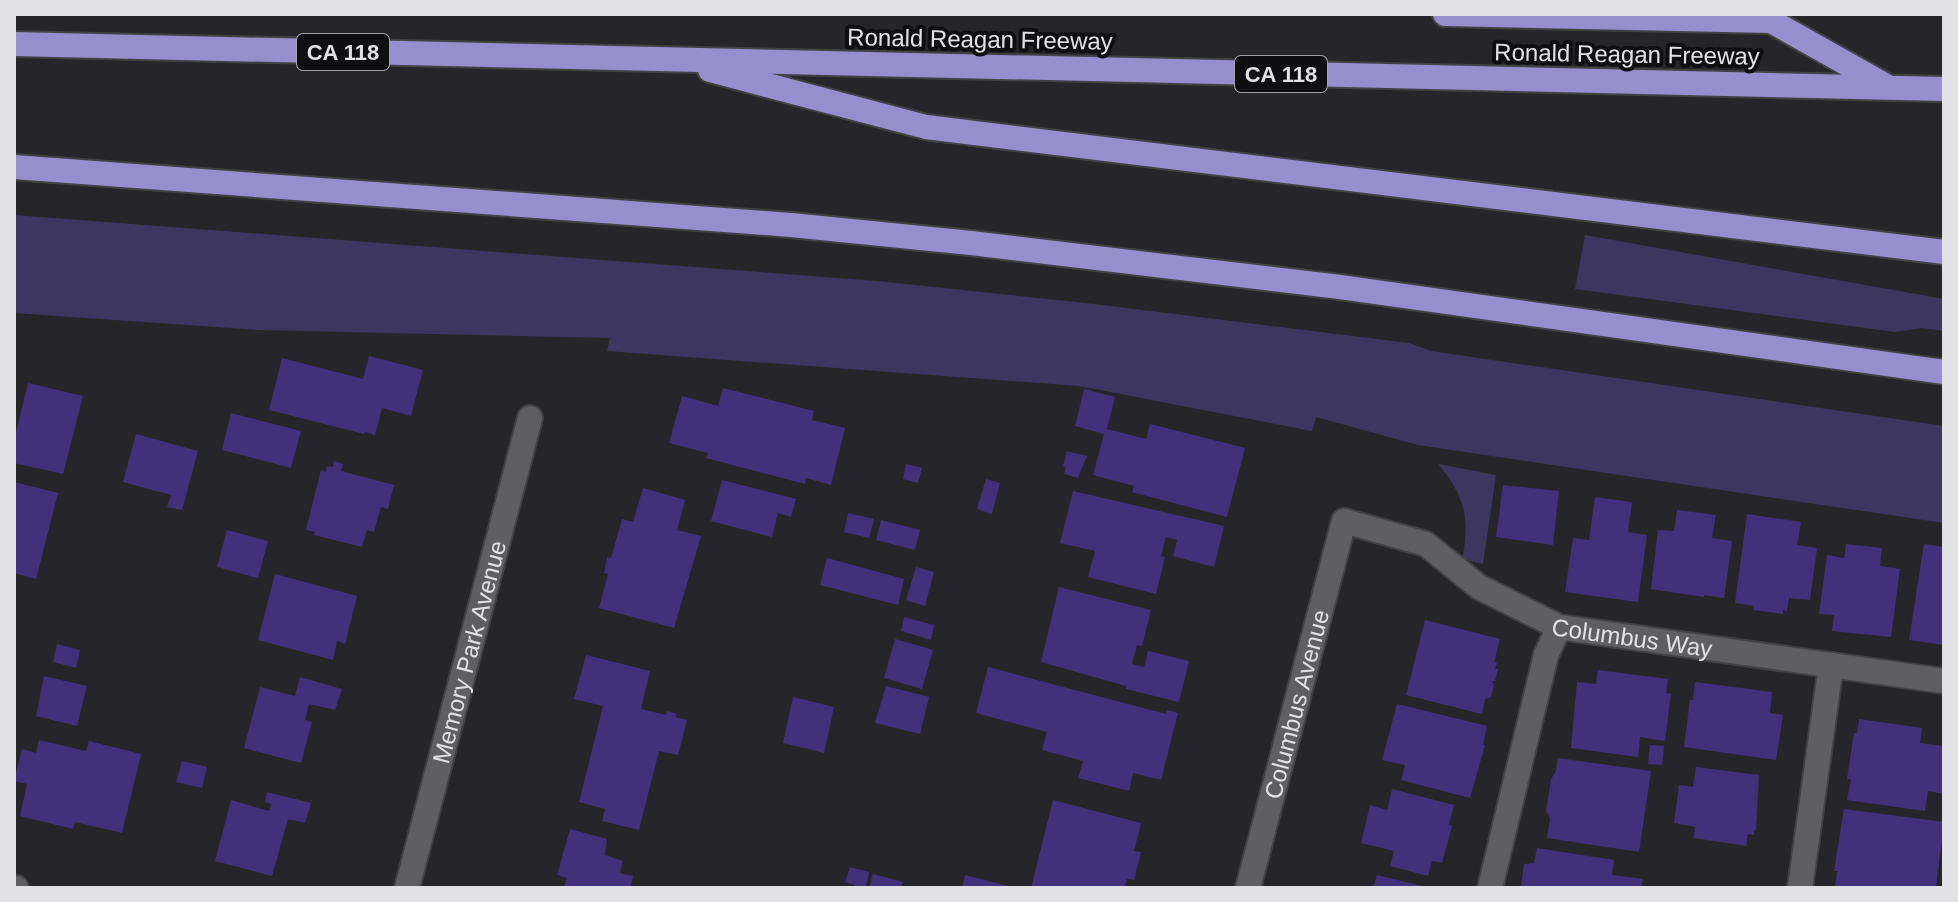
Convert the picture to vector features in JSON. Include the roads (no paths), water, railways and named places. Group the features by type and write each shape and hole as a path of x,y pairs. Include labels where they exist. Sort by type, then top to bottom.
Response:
{"highway":[{"name":"CA 118","path":"1445,14 1771,21 1890,88"},
{"name":"Ronald Reagan Freeway","path":"14,44 1944,89"},
{"path":"673,60 926,127 1944,252"},
{"path":"14,167 791,225 971,243 1355,289 1944,372"}],"street":[{"name":"Memory Park Avenue","path":"407,888 530,418"},
{"name":"Columbus Way","path":"1344,521 1426,544 1479,587 1559,627 1944,681"},
{"name":"Columbus Avenue","path":"1248,888 1344,521"},
{"path":"1490,888 1546,655 1559,627"},
{"path":"1800,888 1831,665"}]}
